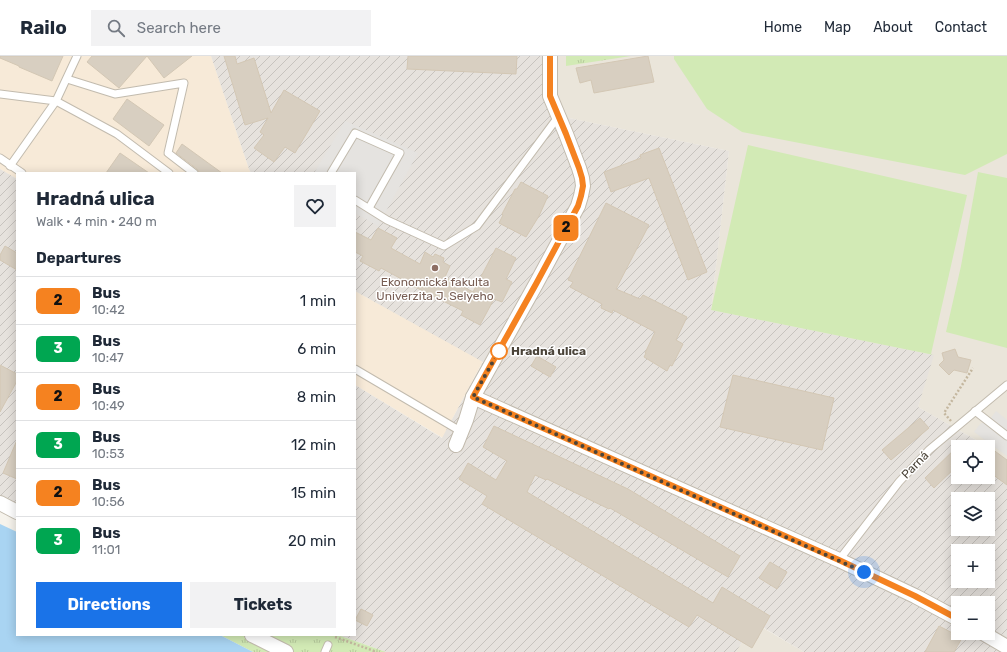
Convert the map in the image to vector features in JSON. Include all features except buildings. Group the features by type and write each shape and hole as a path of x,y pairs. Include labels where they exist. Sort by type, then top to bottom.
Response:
{"street":[{"path":"456,445 462,432 473,397 578,206 581,196 583,186 579,168 550,96 550,56"},
{"path":"473,397 839,560 915,596 951,616"},
{"path":"0,503 16,511"},
{"path":"254,636 286,652"},
{"path":"995,640 1007,646"}],"lane":[{"path":"10,166 56,101 77,56"},
{"path":"67,79 115,94 184,82 168,153 193,172"},
{"path":"0,94 56,101 117,134 168,172"},
{"path":"356,201 387,220 444,246 477,226 559,116"},
{"path":"332,172 355,133 400,153 369,208"},
{"path":"0,158 20,172"},
{"path":"356,371 462,432"},
{"name":"Parná","path":"839,560 899,482 929,450 1007,385"},
{"path":"975,411 1007,436"},
{"path":"325,652 328,645"}],"path":[{"path":"956,427 944,413 973,368"},
{"path":"332,636 377,652"}],"shaded area":[{"path":"0,56 211,56 250,172 16,172 16,178 0,169"},
{"path":"211,56 550,56 559,116 729,151 711,310 934,355 918,407 976,440 951,440 951,484 995,484 995,451 1007,460 1007,652 804,652 764,628 752,648 742,642 736,652 386,652 341,636 356,636 356,386 442,438 483,362 356,292 356,172 250,172"},
{"path":"550,56 1007,56 1007,460 995,451 995,440 976,440 918,407 933,355 711,310 729,151 559,116"},
{"path":"345,121 418,153 378,226 356,214 356,172 315,172"},
{"path":"0,169 16,178 16,506 0,498"},
{"path":"356,292 483,361 443,438 356,386"},
{"path":"996,411 1007,420 1007,456 995,447 995,440 985,440 974,432 980,424 991,418"},
{"path":"763,628 804,652 736,652 742,642 752,648"}],"green space":[{"path":"566,56 631,56 566,66"},
{"path":"674,56 1007,56 1007,154 965,175 742,132 707,109 674,59"},
{"path":"748,145 967,195 931,354 934,355 711,310"},
{"path":"978,172 1007,178 1007,348 946,332 961,266"},
{"path":"222,636 341,636 386,652 253,652"}],"water":[{"path":"0,524 16,532 16,636 222,636 253,652 0,652"}],"bus line":[{"name":"2","path":"550,56 550,96 579,168 583,186 581,196 578,206 473,397 839,560 915,596 951,615"}],"place":[{"name":"Ekonomická fakulta Univerzita J. Selyeho","path":"435,268"},
{"name":"Hradná ulica","path":"499,351"}],"route":[{"path":"499,351 473,397 864,572"}]}
